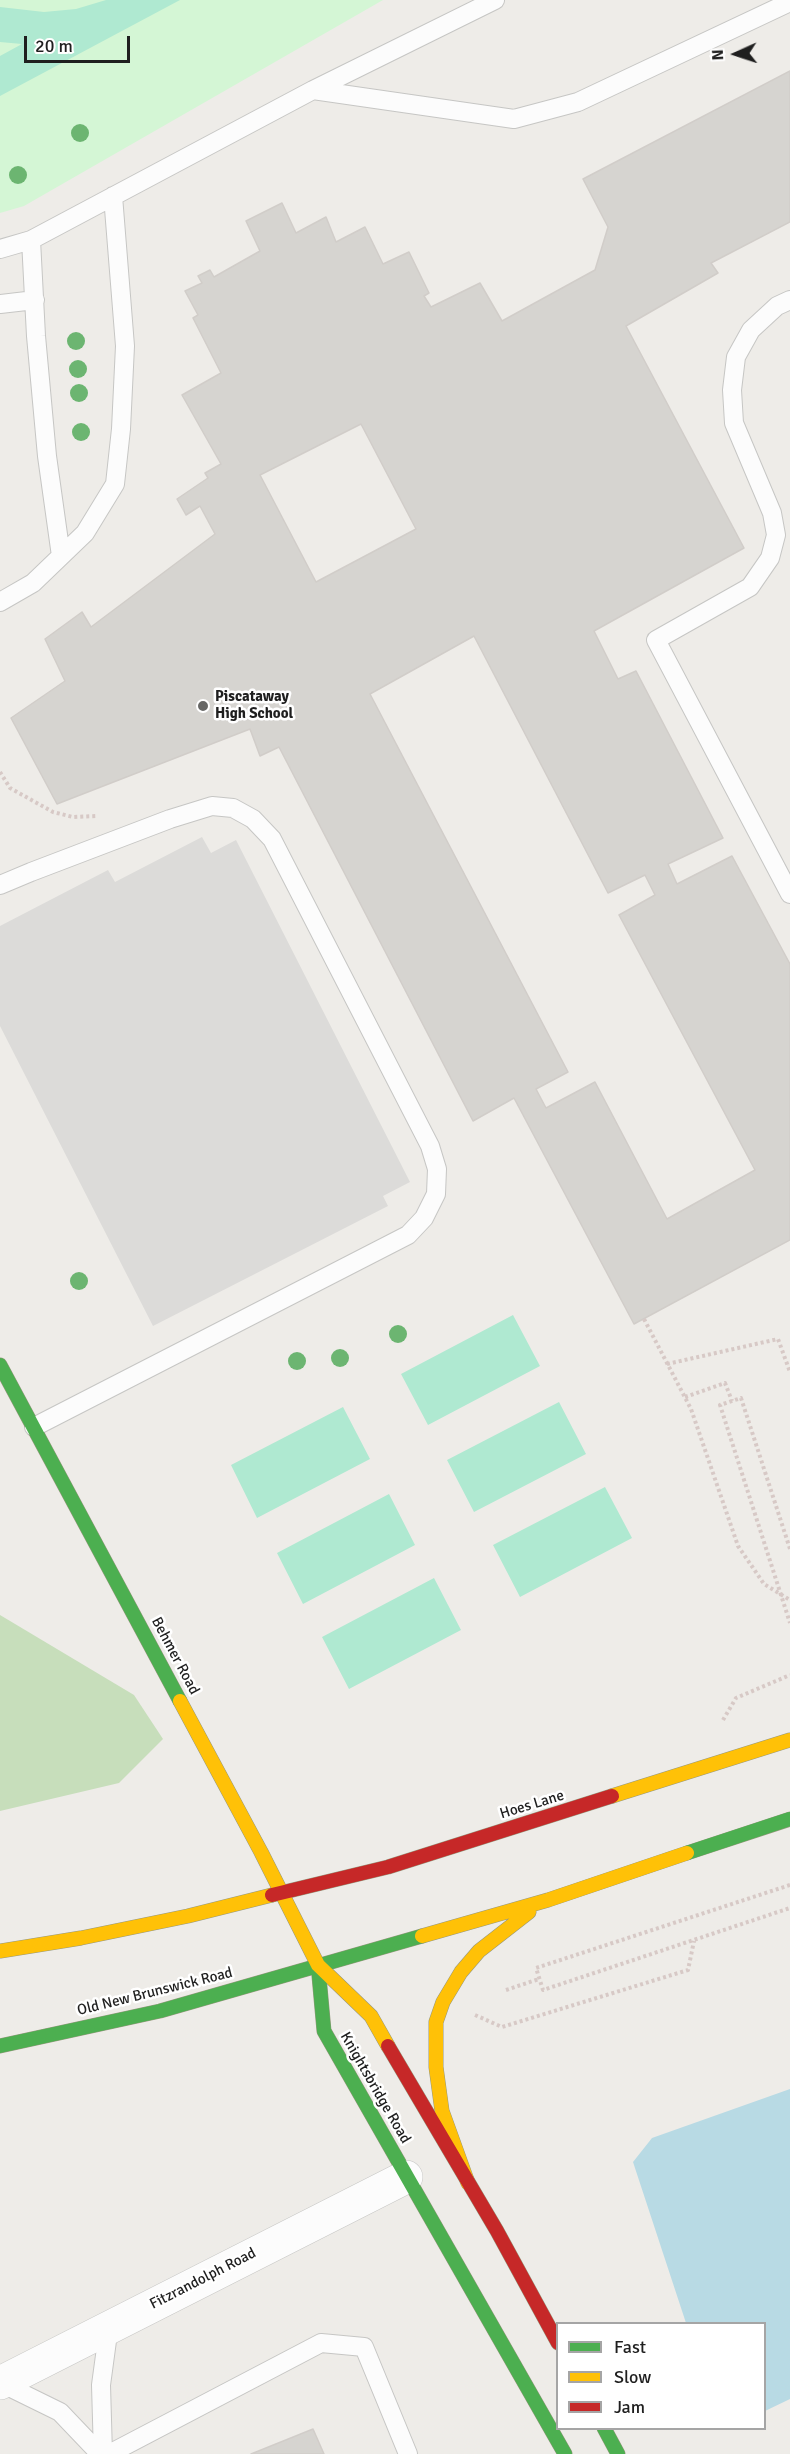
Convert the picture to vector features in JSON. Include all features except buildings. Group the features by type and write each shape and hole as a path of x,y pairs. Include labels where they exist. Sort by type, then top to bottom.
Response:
{"main road":[{"name":"Behmer Road","path":"0,1365 318,1965"},
{"name":"Hoes Lane","path":"281,1893 388,1867 790,1740"},
{"path":"318,1965 548,1900 790,1819"},
{"path":"0,1951 103,1934 281,1893"},
{"path":"468,2183 442,2111 436,2067 436,2022 443,2002 461,1972 479,1951 520,1918 548,1900"},
{"path":"318,1965 371,2016 556,2339"},
{"name":"Old New Brunswick Road","path":"0,2046 160,2011 318,1965"},
{"name":"Knightsbridge Road","path":"318,1965 324,2031 565,2454"},
{"path":"605,2430 618,2454"}],"street":[{"name":"Fitzrandolph Road","path":"1,2383 109,2326 406,2177"}],"lane":[{"path":"0,249 31,240 313,90 495,0"},
{"path":"313,90 514,119 578,102 790,2"},
{"path":"0,602 33,583 85,533 115,484 121,429 125,345 113,196"},
{"path":"31,240 36,336 47,456 61,556"},
{"path":"0,304 35,300"},
{"path":"790,300 777,306 751,330 736,357 732,390 734,423 772,513 776,535 770,558 750,587 656,640 790,894"},
{"path":"0,885 170,819 212,806 233,808 253,819 272,839 430,1146 437,1169 436,1194 424,1218 408,1235 34,1427"},
{"path":"101,2454 101,2385 109,2326"},
{"path":"109,2454 321,2343 364,2347 408,2454"},
{"path":"1,2383 60,2412 101,2454"}],"path":[{"path":"0,772 10,788 53,812 74,817 96,816"},
{"path":"644,1319 692,1409 738,1546 764,1584 790,1600"},
{"path":"667,1364 778,1340 790,1372"},
{"path":"685,1397 725,1383 732,1401"},
{"path":"790,1549 741,1398 720,1405 790,1623"},
{"path":"723,1720 736,1698 790,1675"},
{"path":"790,1885 536,1968 543,1990 790,1908"},
{"path":"474,2015 502,2027 688,1970 694,1940"},
{"path":"506,1990 539,1979"}],"shaded area":[{"path":"202,837 211,853 236,840 410,1182 383,1196 388,1206 153,1326 0,1026 0,926 108,870 115,882"}],"green space":[{"path":"0,0 383,0 24,206 0,213"},
{"path":"106,0 180,0 0,96 0,56 22,44 0,42 0,7 44,12 76,9"},
{"path":"513,1315 540,1366 428,1425 401,1374"},
{"path":"559,1402 586,1454 474,1512 447,1460"},
{"path":"343,1407 370,1459 257,1518 231,1465"},
{"path":"605,1487 632,1538 520,1597 493,1545"},
{"path":"389,1494 415,1545 303,1604 277,1553"},
{"path":"434,1578 461,1630 349,1689 322,1637"},
{"path":"0,1615 134,1695 163,1739 119,1783 0,1811"}],"water":[{"path":"790,2089 790,2399 766,2411 766,2322 686,2322 633,2162 652,2138"}],"traffic: fast":[{"path":"0,1365 180,1701"},
{"path":"687,1853 790,1819"},
{"path":"0,2046 160,2011 422,1936"},
{"path":"318,1965 324,2031 565,2454"},
{"path":"605,2430 618,2454"}],"traffic: slow":[{"path":"180,1701 261,1852 318,1965 371,2016 388,2046"},
{"path":"612,1796 790,1740"},
{"path":"422,1936 548,1900 687,1853"},
{"path":"0,1951 81,1938 188,1916 272,1895"},
{"path":"468,2183 442,2111 436,2067 436,2022 443,2002 461,1972 479,1951 529,1912"}],"traffic: jam":[{"path":"272,1895 388,1867 612,1796"},
{"path":"388,2046 497,2231 556,2339"}],"place":[{"name":"Piscataway High School","path":"203,706"}]}
